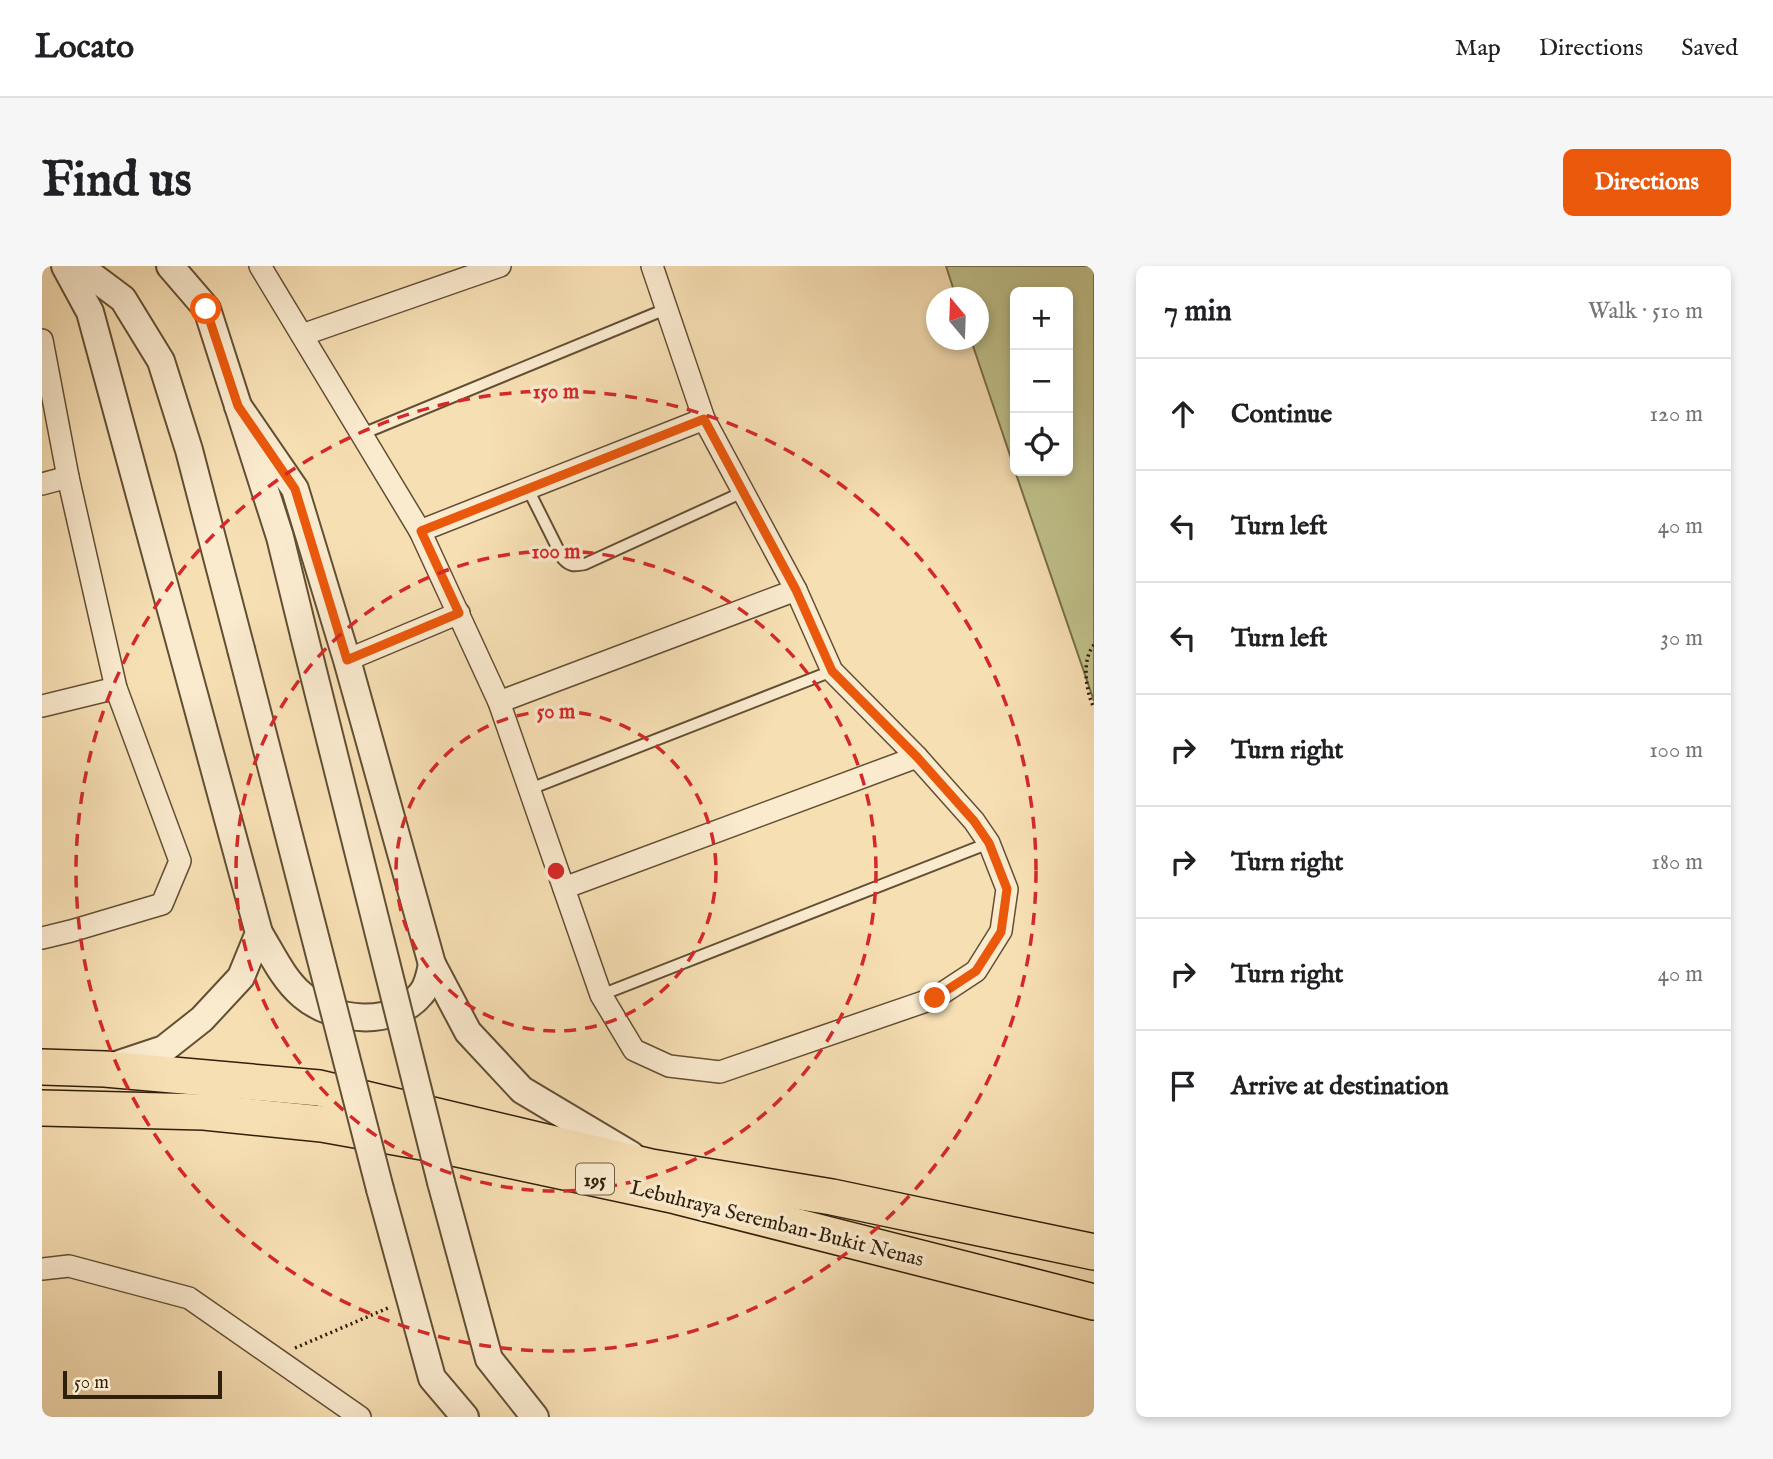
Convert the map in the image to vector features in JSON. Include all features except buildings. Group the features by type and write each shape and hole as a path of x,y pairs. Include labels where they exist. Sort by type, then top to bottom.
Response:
{"highway":[{"name":"Lebuhraya Seremban-Bukit Nenas","path":"42,1067 105,1069 319,1088 651,1167 832,1197 1094,1252"},
{"name":"Lebuhraya Seremban-Bukit Nenas","path":"42,1108 204,1112 322,1124 439,1145 676,1196 1094,1302"}],"street":[{"path":"65,266 90,312 259,933 281,970 302,995 322,1009 362,1018 394,1014 421,995 429,982 432,964"},
{"path":"79,266 123,299 161,361 189,450 380,1189 432,1378 465,1417"},
{"path":"170,266 206,309 280,537 441,1182 489,1359 535,1417"},
{"path":"260,266 421,531 499,702 601,995 634,1050 669,1066 720,1072 935,998 976,971 1001,932 1007,889 989,843 974,821 917,757 832,671 796,590 704,419 652,266"},
{"path":"302,335 500,266"},
{"path":"42,340 68,477 116,688 180,861 162,904 42,938"},
{"path":"238,406 295,489 347,660 432,964 468,1032 522,1090 651,1167"},
{"path":"421,531 704,419"},
{"path":"42,484 68,477"},
{"path":"499,702 796,590"},
{"path":"347,660 459,613"},
{"path":"42,706 116,688"},
{"path":"564,888 917,757"},
{"path":"105,1069 164,1049 202,1020 241,977 259,933"},
{"path":"42,1269 69,1266 189,1298 360,1417"}],"lane":[{"path":"362,434 666,309"},
{"path":"528,489 563,559 568,565 575,566 585,564 743,492"},
{"path":"530,789 832,671"},
{"path":"601,995 989,843"}],"path":[{"path":"1094,645 1087,664 1087,694 1094,708"},
{"path":"274,1357 411,1299"}],"green space":[{"path":"946,266 1094,266 1094,701 1017,476 1073,476 1073,287 1010,287 1010,455 974,350 989,350 989,287 953,287"}],"route":[{"path":"206,309 238,406 295,489 347,660 459,613 421,531 704,419 796,590 832,671 917,757 974,821 989,843 1007,889 1001,932 976,971 935,998"}]}
